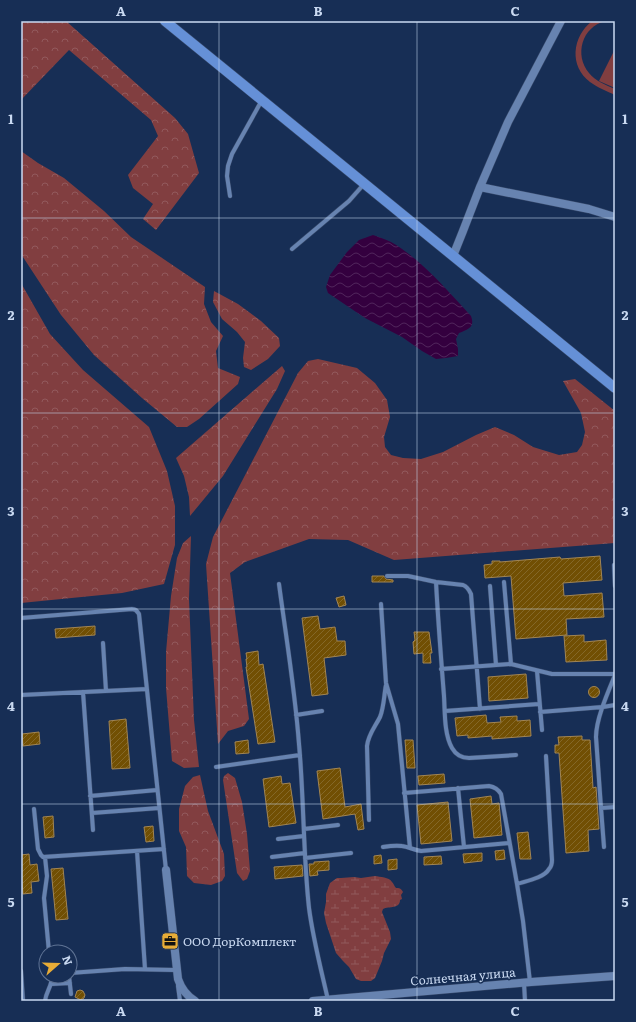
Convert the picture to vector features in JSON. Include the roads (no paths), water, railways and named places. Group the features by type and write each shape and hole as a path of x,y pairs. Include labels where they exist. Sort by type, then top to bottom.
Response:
{"main road":[{"path":"165,21 615,388"}],"street":[{"path":"453,256 480,187 508,122 561,21"},
{"path":"480,187 589,209 615,217"},
{"path":"166,870 176,970 180,985 195,1001"},
{"name":"Солнечная улица","path":"313,1001 376,998 615,976"}],"lane":[{"path":"230,196 227,176 228,166 232,154 262,100"},
{"path":"292,249 349,201 364,184"},
{"path":"614,565 615,586"},
{"path":"387,576 408,576 436,582 463,585 469,589 471,594 480,708"},
{"path":"436,582 445,711 449,741 452,748 459,756 464,758 516,755"},
{"path":"504,582 511,664"},
{"path":"279,584 300,755 305,855 311,920 328,1000"},
{"path":"490,586 496,664"},
{"path":"369,820 367,740 380,716 386,682 381,604"},
{"path":"21,618 135,609 139,614 166,870"},
{"path":"103,643 106,691"},
{"path":"441,669 511,664 537,671 562,675 615,674 596,726 604,847"},
{"path":"537,671 542,730"},
{"path":"386,682 398,724 410,848"},
{"path":"21,695 147,689"},
{"path":"82,692 93,830"},
{"path":"445,711 540,704"},
{"path":"540,712 615,705"},
{"path":"296,715 322,711"},
{"path":"216,767 300,755"},
{"path":"517,884 542,876 551,866 552,860 546,756"},
{"path":"404,792 489,786 494,787 501,794 523,921 527,983 525,1001"},
{"path":"458,788 464,847"},
{"path":"90,796 157,790"},
{"path":"601,808 615,807"},
{"path":"92,813 159,808"},
{"path":"34,809 38,849 41,855 45,857 164,849"},
{"path":"304,829 338,825"},
{"path":"278,839 304,836"},
{"path":"383,847 405,846 421,851 509,843"},
{"path":"137,851 145,969"},
{"path":"272,857 351,853"},
{"path":"45,857 47,879 44,898 48,944"},
{"path":"78,974 125,969 176,970 180,1001"},
{"path":"21,972 23,1001"},
{"path":"45,1001 51,984"},
{"path":"70,984 71,994"}],"water":[{"path":"373,235 391,242 413,257 471,316 472,325 468,329 459,333 456,339 458,356 436,359 402,337 365,318 328,293 326,287 330,275 347,252 359,240"}],"place":[{"name":"ООО ДорКомплект","path":"170,941"}]}
